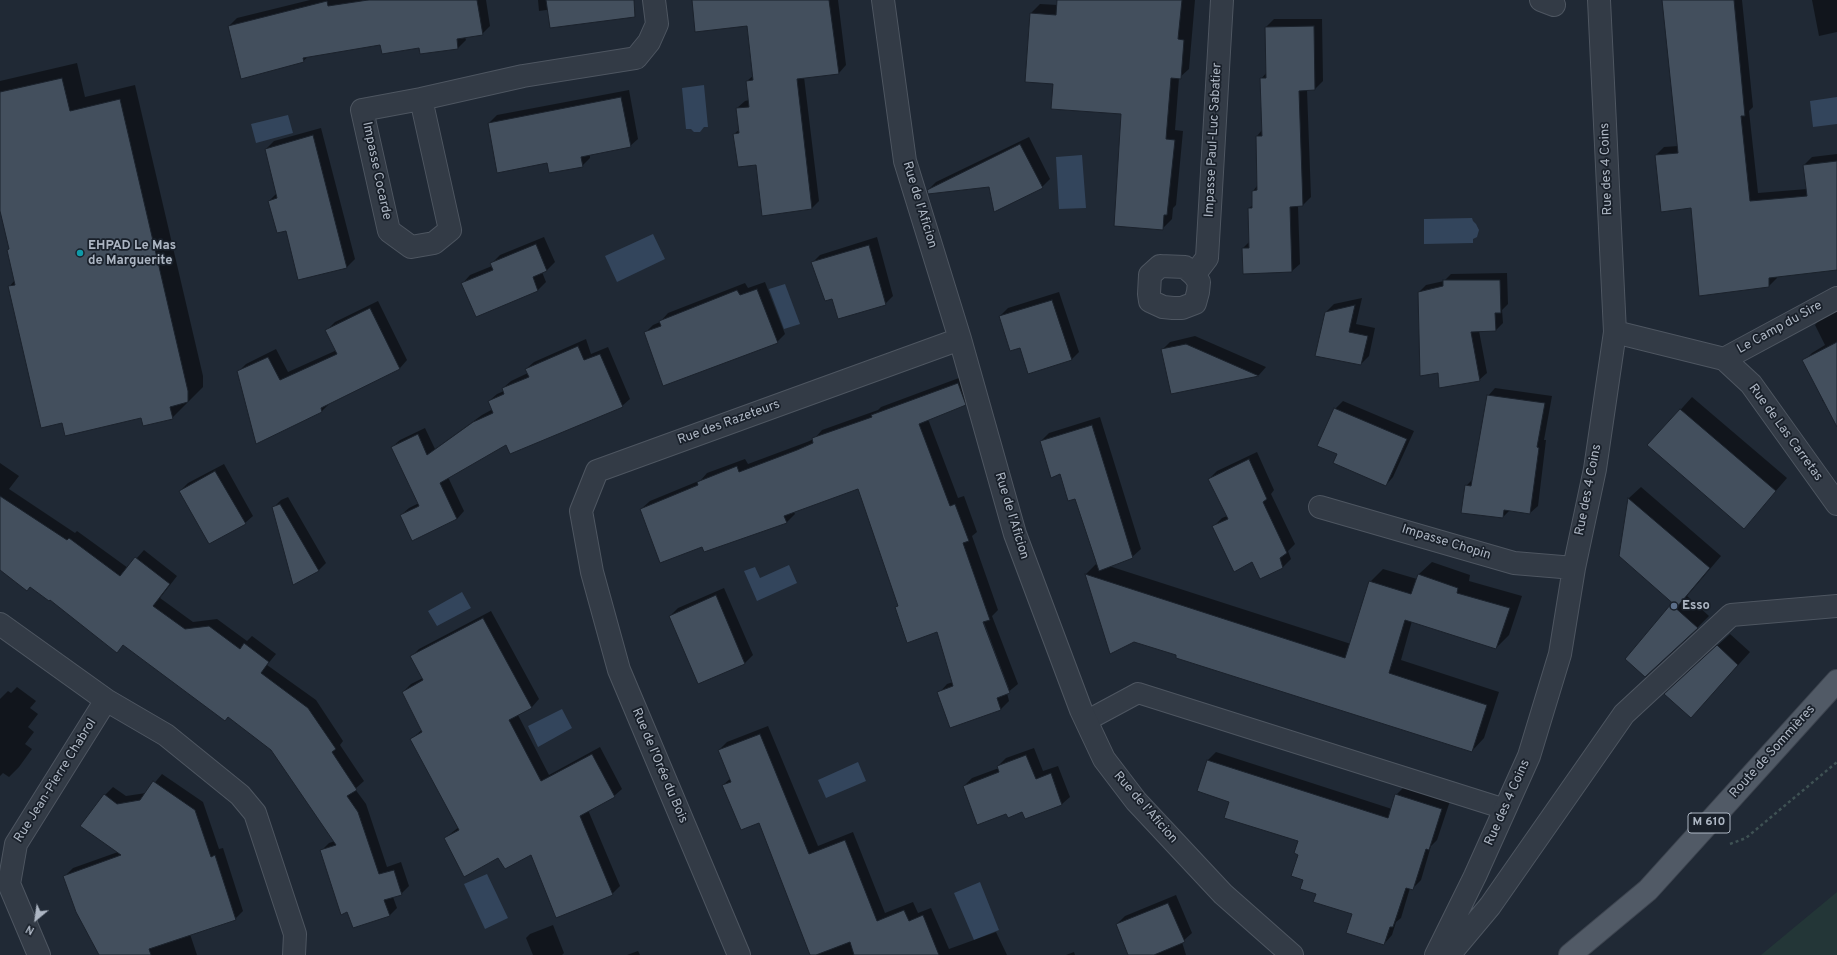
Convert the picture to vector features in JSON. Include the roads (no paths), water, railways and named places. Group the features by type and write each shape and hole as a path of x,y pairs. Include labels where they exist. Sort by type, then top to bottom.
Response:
{"main road":[{"name":"Route de Sommières","path":"1570,955 1648,890 1837,681"}],"street":[{"name":"Impasse Cocarde","path":"421,99 450,230 434,243 411,247 389,232 362,110 421,99 523,76 636,58 649,42 657,24 654,0"},
{"name":"Rue de l'Aficion","path":"883,0 905,161 960,339 1015,534 1086,721 1104,759 1136,801 1223,894 1289,954"},
{"name":"Impasse Paul-Luc Sabatier","path":"1194,275 1207,258 1222,0"},
{"name":"Rue des 4 Coins","path":"1436,955 1475,876 1530,756 1560,654 1574,568 1595,469 1615,332 1598,0"},
{"name":"Le Camp du Sire","path":"1724,359 1837,298"},
{"name":"Rue de Las Carretas","path":"1615,332 1724,359 1751,384 1837,504"},
{"name":"Rue des Razeteurs","path":"592,572 581,511 597,471 960,339"},
{"name":"Impasse Chopin","path":"1320,507 1514,563 1574,568"},
{"name":"Rue de l'Orée du Bois","path":"592,572 619,670 739,955"},
{"path":"1449,955 1490,906 1624,714 1731,615 1837,606"},
{"path":"0,624 106,700 166,735 240,795 255,813 295,934 294,955"},
{"name":"Rue Jean-Pierre Chabrol","path":"39,955 9,884 16,844 106,700"}],"lane":[{"path":"1086,721 1138,693 1505,810"}],"water":[{"path":"704,85 708,127 704,127 700,132 694,132 691,129 686,129 682,88"},
{"path":"1837,97 1837,124 1813,127 1810,101"},
{"path":"288,115 293,133 256,143 251,124"},
{"path":"1082,155 1086,208 1059,209 1056,157"},
{"path":"1472,218 1479,230 1477,237 1473,239 1473,243 1424,244 1424,219"},
{"path":"653,234 665,259 617,282 605,256"},
{"path":"785,284 800,324 784,329 769,289"},
{"path":"789,565 797,583 757,601 744,571 755,567 760,578"},
{"path":"462,592 471,608 437,626 428,611"},
{"path":"562,709 572,728 538,747 528,726"},
{"path":"858,762 866,781 826,798 818,780"},
{"path":"487,874 508,918 485,929 464,884"},
{"path":"980,882 999,930 974,940 954,893"}],"place":[{"name":"EHPAD Le Mas de Marguerite","path":"80,253"},
{"name":"Esso","path":"1674,606"}]}
